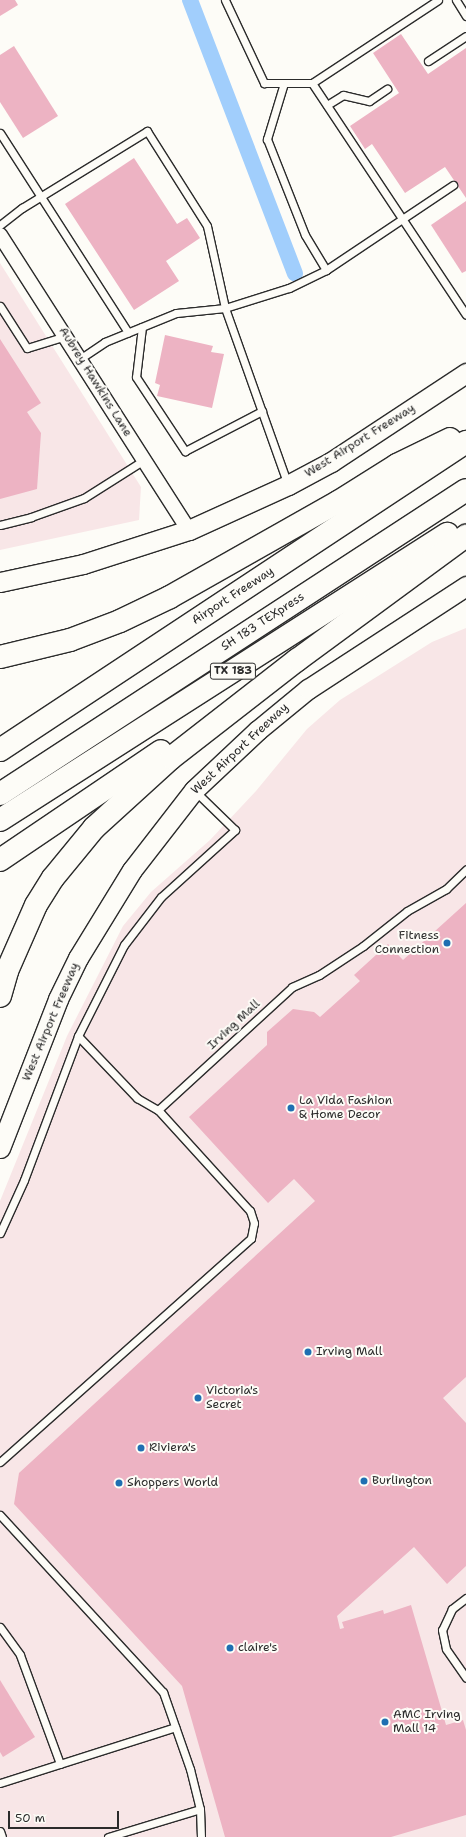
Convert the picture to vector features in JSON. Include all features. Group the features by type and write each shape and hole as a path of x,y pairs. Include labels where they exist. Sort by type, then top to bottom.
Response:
{"highway":[{"path":"0,657 70,640 120,621 170,597 338,502 397,465 466,431"},
{"name":"Airport Freeway","path":"0,750 466,442"},
{"name":"SH 183 TEXpress","path":"0,778 466,474"},
{"name":"SH 183 TEXpress","path":"0,794 466,490"},
{"name":"TX 183","path":"0,820 466,521"},
{"path":"0,996 7,970 36,905 53,878 94,828 171,758 296,660 466,536"},
{"path":"0,860 296,660"},
{"path":"0,740 53,715"}],"main road":[{"name":"West Airport Freeway","path":"2,579 83,564 189,530 288,485 331,462 466,374"},
{"name":"West Airport Freeway","path":"0,1148 51,1018 78,958 132,870 194,790 253,734 308,689 466,586"}],"street":[{"name":"Aubrey Hawkins Lane","path":"2,243 81,358 189,530"}],"lane":[{"path":"225,0 264,83 312,82 438,0"},
{"path":"456,0 466,16"},
{"path":"428,61 466,36"},
{"path":"312,82 464,304 466,315"},
{"path":"284,83 267,139 305,235 326,270"},
{"path":"327,105 343,95 369,101 387,89"},
{"path":"0,225 41,197 147,131 207,226 226,308 288,485"},
{"path":"0,133 128,332"},
{"path":"81,358 105,342 176,313 226,308 289,288 326,270 403,217 453,185"},
{"path":"0,306 27,348 66,336"},
{"path":"142,327 136,377 185,451 262,411"},
{"path":"0,525 31,517 84,498 144,460"},
{"path":"0,1233 24,1180 78,1036 116,960 146,914 166,892 235,830 194,790"},
{"name":"Irving Mall","path":"158,1110 292,987 319,975 363,946 407,911 446,889 466,870"},
{"path":"0,1462 252,1238 254,1223 250,1211 158,1110 136,1098 78,1036"},
{"path":"0,1515 163,1692 200,1809 202,1837"},
{"path":"466,1598 452,1609 442,1630 446,1649 466,1678"},
{"path":"0,1627 20,1654 60,1764"},
{"path":"0,1783 175,1727"},
{"path":"108,1837 200,1809"},
{"path":"0,1831 2,1837"}],"shaded area":[{"path":"0,263 141,487 139,520 0,550"},
{"name":"Irving Mall","path":"466,628 466,1837 0,1837 0,1201 67,1036 123,926 151,892 210,840 256,791 307,729 340,700 432,642"}],"building":[{"path":"0,0 15,0 18,5 0,16"},
{"path":"401,34 428,74 466,48 466,198 445,167 405,193 372,144 365,149 350,126 399,93 373,53"},
{"path":"14,46 58,116 23,138 0,102 0,55"},
{"path":"134,158 177,224 187,218 200,238 166,261 179,281 134,310 65,204"},
{"path":"466,201 466,271 462,273 431,225"},
{"path":"165,335 213,346 211,352 224,354 212,408 157,396 160,385 155,383"},
{"path":"0,339 41,403 27,412 41,433 37,489 0,499"},
{"name":"Irving Mall","path":"466,903 466,1377 443,1398 466,1423 466,1566 447,1584 414,1547 337,1616 340,1629 344,1628 342,1622 383,1610 384,1614 411,1605 446,1725 463,1720 466,1730 466,1815 391,1837 225,1837 182,1686 14,1504 19,1473 315,1201 294,1179 268,1203 189,1117 267,1045 267,1032 293,1009 314,1012 320,1017 360,981 354,975 388,944 403,960"},
{"path":"0,1680 35,1737 3,1757 0,1752"}],"waterway":[{"path":"190,0 295,274"}],"place":[{"name":"Fitness Connection","path":"447,943"},
{"name":"La Vida Fashion & Home Decor","path":"291,1108"},
{"name":"Irving Mall","path":"308,1352"},
{"name":"Victoria's Secret","path":"198,1398"},
{"name":"Riviera's","path":"141,1448"},
{"name":"Burlington","path":"364,1481"},
{"name":"Shoppers World","path":"119,1483"},
{"name":"claire's","path":"230,1648"},
{"name":"AMC Irving Mall 14","path":"385,1722"}]}
